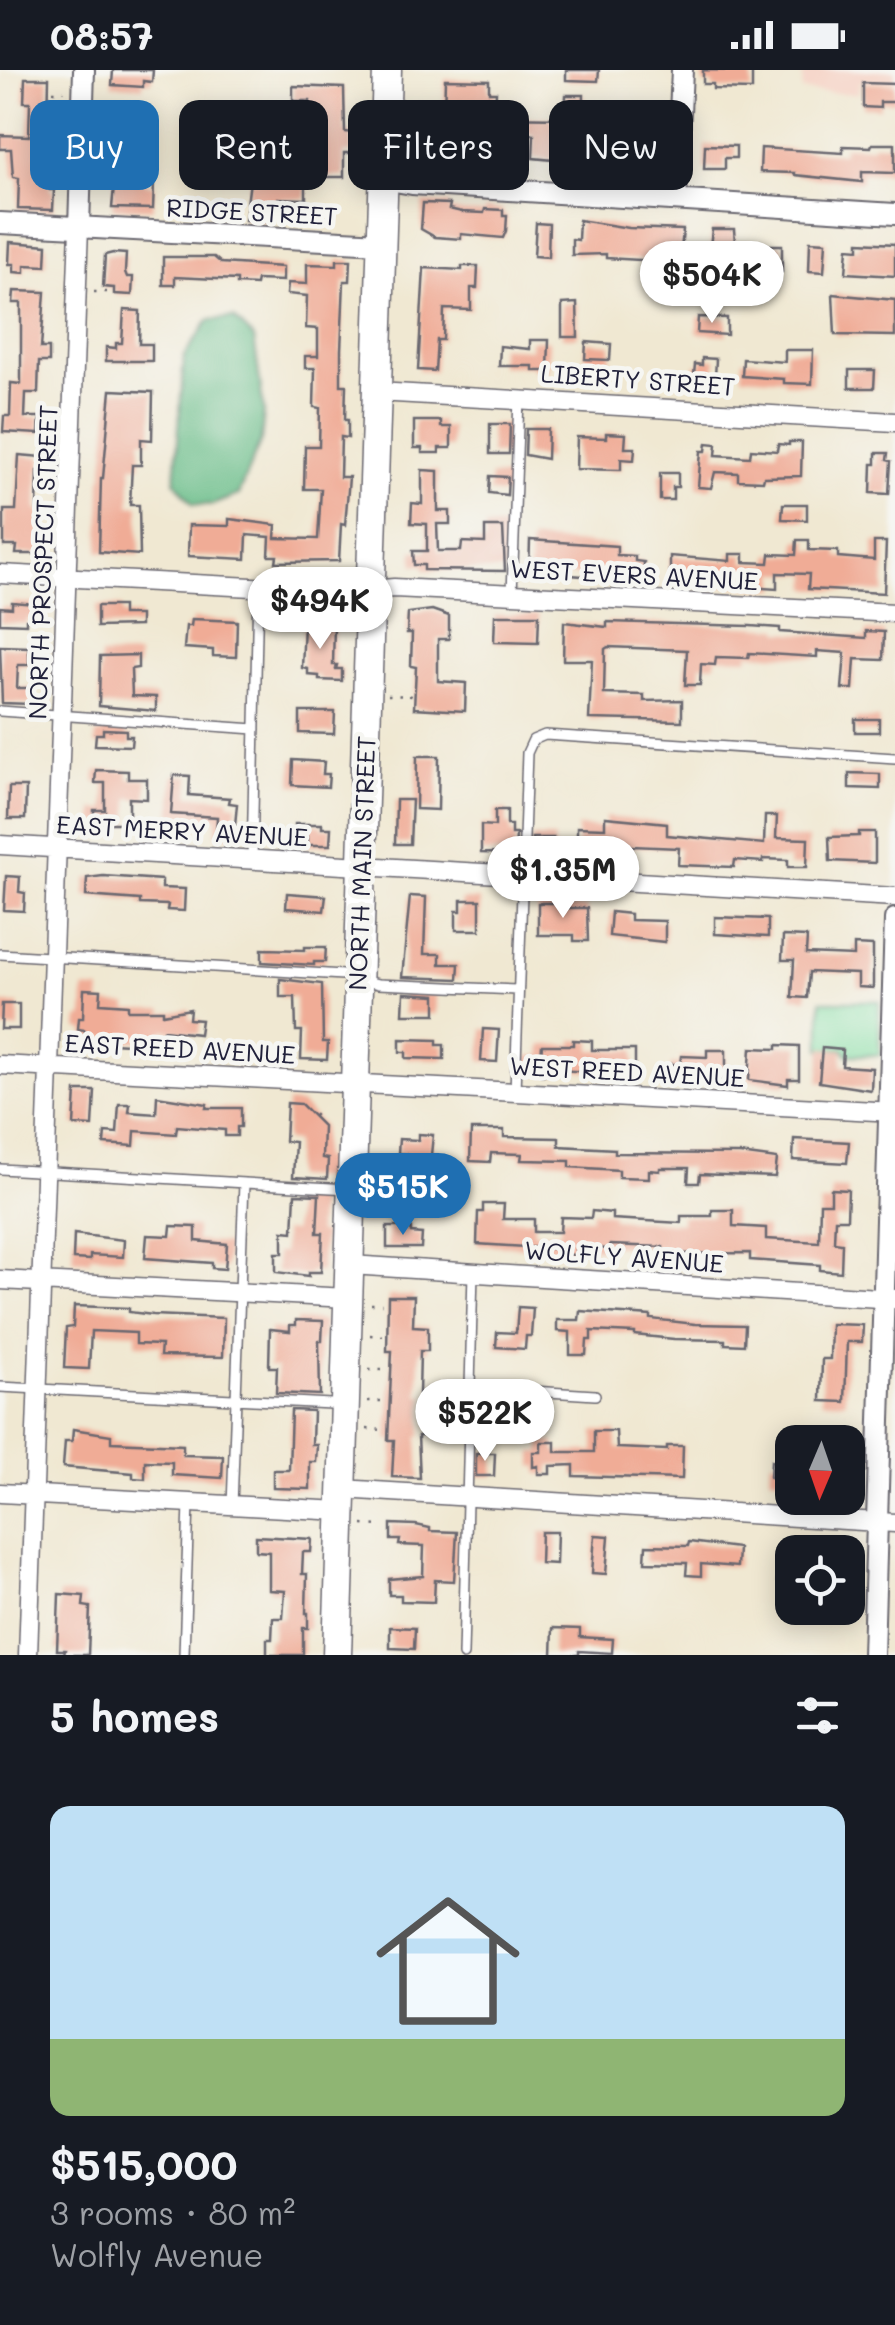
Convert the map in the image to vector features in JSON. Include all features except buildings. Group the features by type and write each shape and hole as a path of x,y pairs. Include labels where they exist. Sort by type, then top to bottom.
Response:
{"main road":[{"name":"NORTH MAIN STREET","path":"386,100 387,70"},
{"name":"NORTH MAIN STREET","path":"337,1655 356,1404 359,1301 350,1265 382,190"}],"street":[{"name":"NORTH PROSPECT STREET","path":"28,1655 84,70"},
{"path":"676,200 682,70"},
{"path":"511,190 895,214"},
{"name":"RIDGE STREET","path":"0,223 381,243"},
{"name":"LIBERTY STREET","path":"377,392 895,422"},
{"name":"WEST EVERS AVENUE","path":"0,574 258,587 394,588 895,613"},
{"name":"EAST MERRY AVENUE","path":"0,846 895,896"},
{"path":"873,1655 886,1523 895,920"},
{"name":"EAST REED AVENUE","path":"0,1065 357,1082"},
{"name":"WEST REED AVENUE","path":"357,1082 892,1112"},
{"name":"WOLFLY AVENUE","path":"350,1265 890,1299"},
{"path":"0,1280 359,1301"},
{"path":"0,1493 349,1509 466,1496 886,1523"}],"lane":[{"path":"512,594 519,398"},
{"path":"252,860 258,587"},
{"path":"0,712 255,728"},
{"path":"515,1090 527,753 533,740 545,735 895,758"},
{"path":"0,954 358,978 378,984 518,990"},
{"path":"0,1170 352,1189"},
{"path":"232,1506 244,1183"},
{"path":"463,1655 473,1272"},
{"path":"470,1386 594,1395"},
{"path":"0,1387 234,1402 356,1404"},
{"path":"184,1655 189,1504"}],"path":[{"path":"53,91 66,91"},
{"path":"94,292 110,292"},
{"path":"387,695 414,696"},
{"path":"359,1301 382,1304"},
{"path":"368,1335 385,1336"},
{"path":"367,1370 388,1370"},
{"path":"356,1404 386,1402"},
{"path":"366,1429 386,1430"},
{"path":"349,1509 380,1526"}],"shaded area":[{"path":"803,70 895,70 895,83 859,81 858,94 802,91"}],"green space":[{"path":"234,318 254,338 264,412 261,440 238,495 212,505 193,504 175,481 184,356 209,320"},
{"path":"821,1001 879,1001 880,1055 848,1055 844,1049 821,1049"}]}
